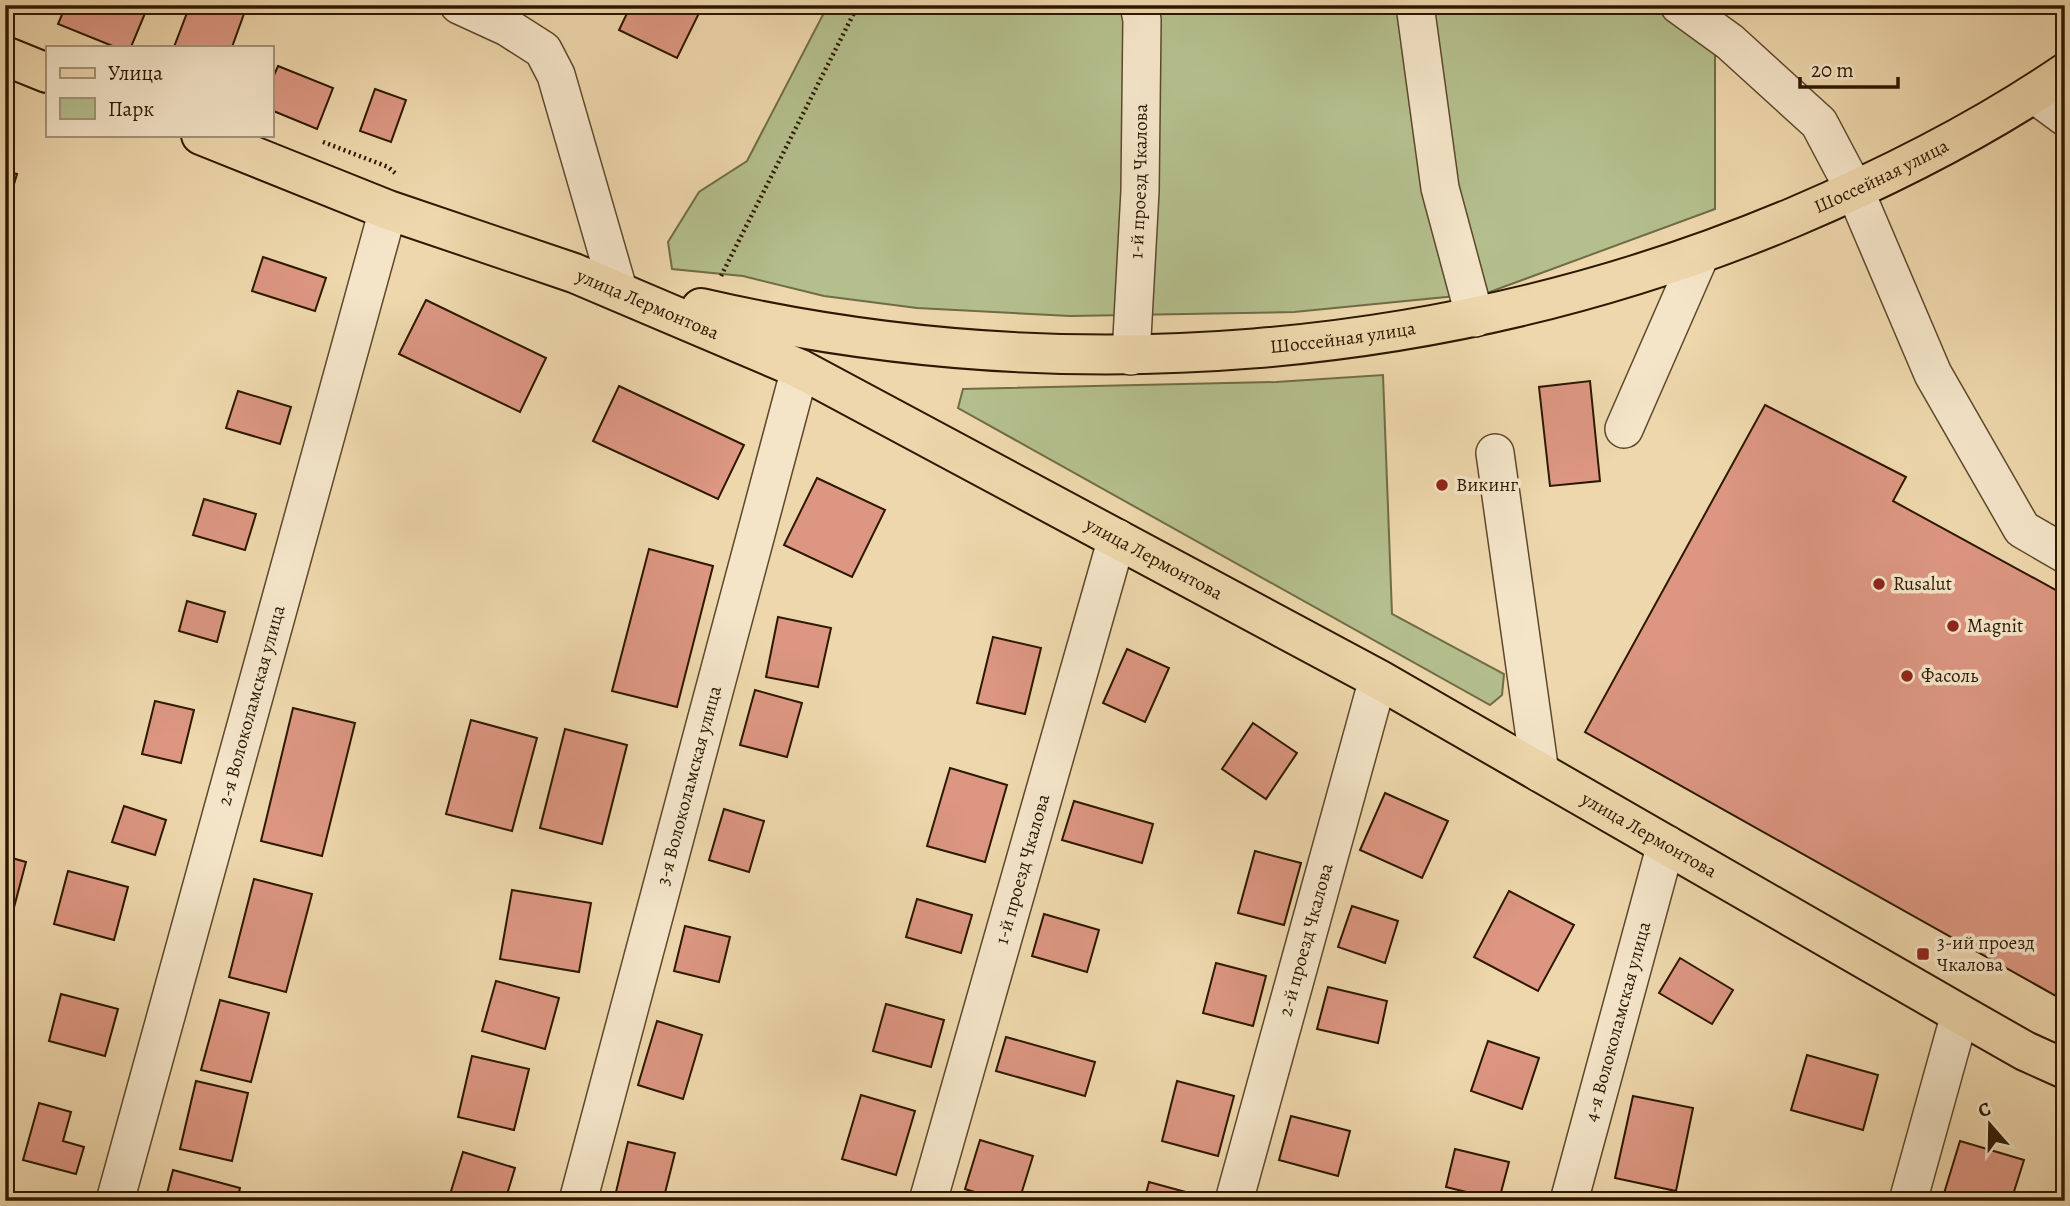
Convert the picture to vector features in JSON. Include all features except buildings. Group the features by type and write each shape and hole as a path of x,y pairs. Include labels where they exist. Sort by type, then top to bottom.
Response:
{"main road":[{"path":"5,56 46,73"},
{"name":"Шоссейная улица","path":"574,273 704,309 801,329 959,349 1045,355 1131,356 1246,350 1361,338 1475,318 1604,285 1732,243 1855,191 1931,153 2050,83"},
{"name":"улица Лермонтова","path":"203,136 388,210 574,273 800,369 1378,679 2025,1051 2065,1069"}],"street":[{"path":"459,5 507,27 543,50 556,75 617,286"},
{"name":"1-й проезд Чкалова","path":"1131,356 1140,191 1142,20 1139,5"},
{"path":"1415,5 1440,188 1475,318"},
{"path":"1679,5 1730,42 1819,123 1855,191 1933,374 2022,529 2065,554"},
{"path":"1725,5 1730,42"},
{"path":"2050,83 2065,117"},
{"name":"2-я Волоколамская улица","path":"115,1201 388,210"},
{"path":"1624,429 1701,253"},
{"name":"3-я Волоколамская улица","path":"578,1201 800,369"},
{"path":"1495,453 1540,773"},
{"name":"1-й проезд Чкалова","path":"928,1201 1117,538"},
{"name":"2-й проезд Чкалова","path":"1234,1201 1378,679"},
{"name":"4-я Волоколамская улица","path":"1569,1201 1666,844"},
{"path":"1908,1201 1960,1014"}],"path":[{"path":"704,309 858,5"}],"green space":[{"path":"828,5 1652,5 1715,50 1715,209 1487,293 1294,312 1070,316 917,308 824,296 743,276 672,269 668,242 699,192 747,161"},
{"path":"1383,375 1392,614 1504,674 1502,695 1490,705 958,408 963,389 1276,382"}],"place":[{"name":"Викинг","path":"1442,485"},
{"name":"Rusalut","path":"1879,584"},
{"name":"Magnit","path":"1953,626"},
{"name":"Фасоль","path":"1907,676"},
{"name":"3-ий проезд Чкалова","path":"1923,954"}]}
